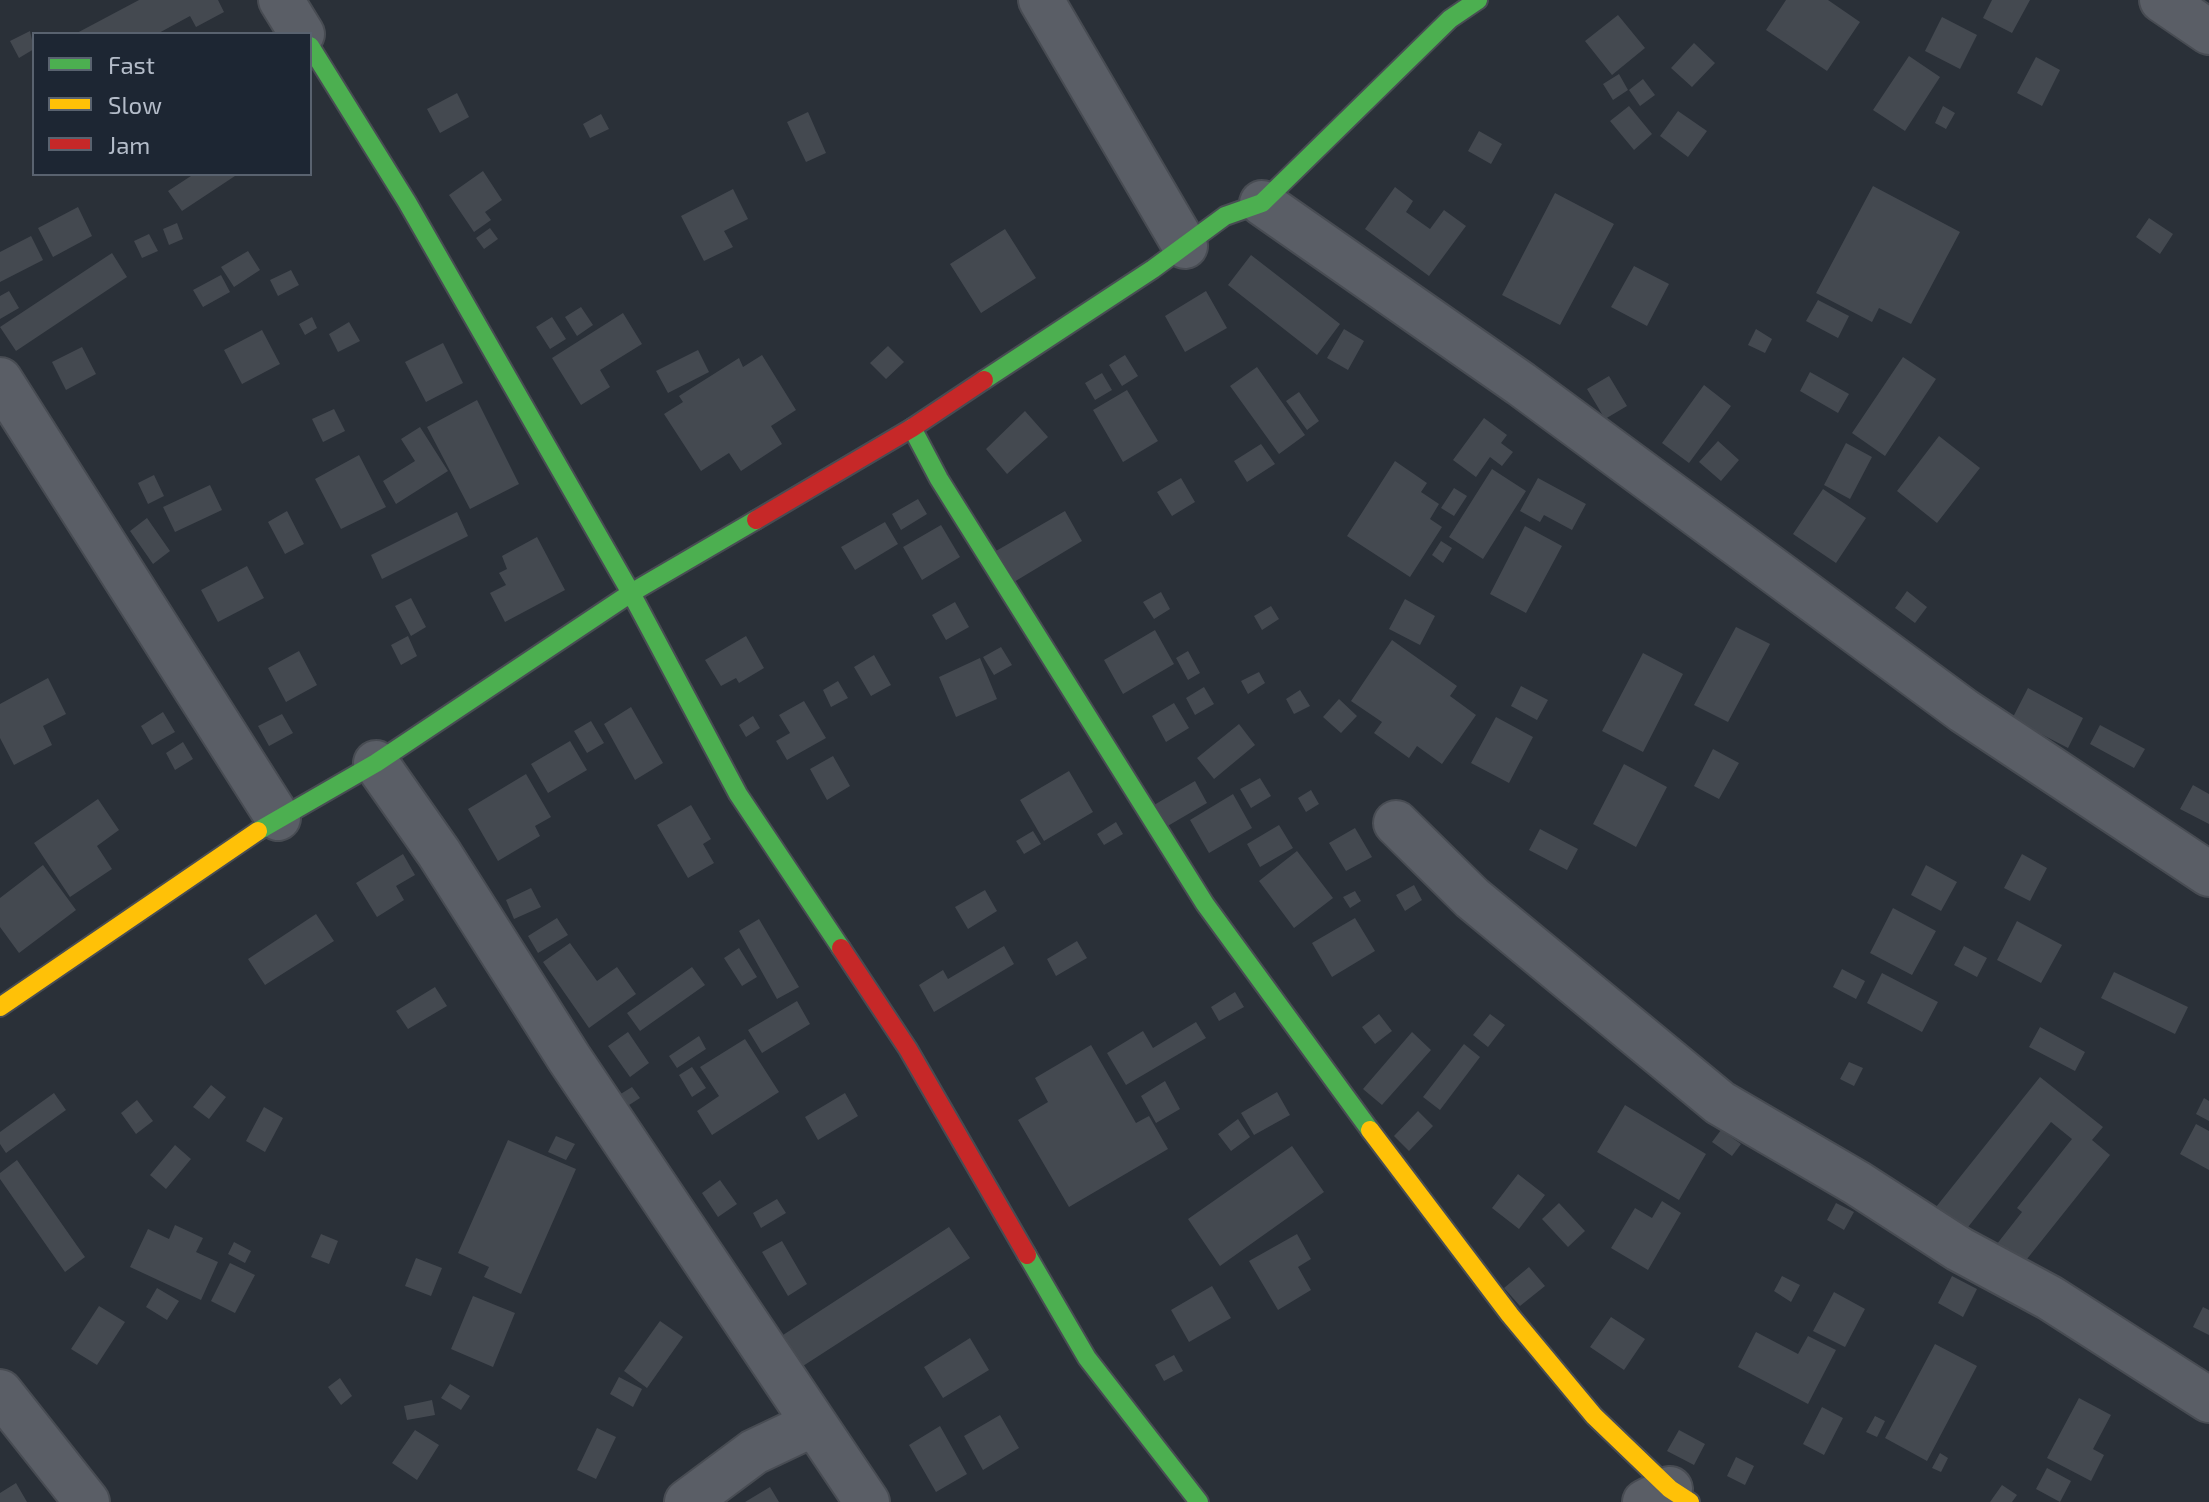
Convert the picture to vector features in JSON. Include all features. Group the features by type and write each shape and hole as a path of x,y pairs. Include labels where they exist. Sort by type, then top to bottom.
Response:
{"street":[{"path":"281,0 301,32"},
{"path":"1041,0 1185,246"},
{"path":"0,1007 278,818 376,763 631,593 912,428 1185,246 1225,216 1262,203 1450,19 1478,0"},
{"path":"2162,0 2209,32"},
{"path":"312,49 407,202 631,593 738,794 908,1049 1087,1358 1199,1502"},
{"path":"1262,203 1521,384 1964,711 2209,874"},
{"path":"0,380 278,818"},
{"path":"912,428 939,479 1205,904 1400,1171 1510,1315 1594,1416 1668,1498"},
{"path":"376,763 439,853 569,1058 867,1502"},
{"path":"1396,823 1472,898 1720,1103 1857,1183 1959,1249 2050,1298 2209,1400"},
{"path":"0,1392 87,1502"},
{"path":"687,1502 754,1452 813,1424"}],"building":[{"path":"139,0 218,0 224,12 196,27 190,16 161,32 79,32"},
{"path":"1786,0 1828,0 1860,22 1827,71 1766,30"},
{"path":"1992,0 2030,0 2012,33 1983,18"},
{"path":"1618,15 1645,48 1612,75 1585,41"},
{"path":"1942,17 1977,35 1960,69 1925,51"},
{"path":"30,31 32,50 19,58 10,41"},
{"path":"1694,43 1715,63 1692,87 1671,68"},
{"path":"1909,56 1940,77 1905,131 1873,110"},
{"path":"2036,57 2060,70 2042,106 2017,93"},
{"path":"1619,74 1628,90 1613,100 1603,84"},
{"path":"1643,79 1655,95 1640,106 1629,90"},
{"path":"457,93 469,117 440,133 427,109"},
{"path":"1629,106 1652,134 1634,150 1610,121"},
{"path":"1943,106 1955,113 1946,129 1935,123"},
{"path":"1678,111 1707,131 1688,157 1660,136"},
{"path":"808,112 826,153 806,162 787,122"},
{"path":"601,114 609,129 590,138 583,124"},
{"path":"1479,131 1502,144 1491,164 1468,151"},
{"path":"483,171 502,200 485,212 491,220 474,232 449,195"},
{"path":"191,176 235,176 182,211 168,191"},
{"path":"1873,186 1960,232 1911,324 1879,308 1872,322 1816,293"},
{"path":"1395,187 1413,201 1406,212 1430,229 1444,210 1466,226 1429,276 1365,229"},
{"path":"733,189 748,219 724,231 733,247 704,261 681,216"},
{"path":"1555,193 1614,224 1560,325 1502,295"},
{"path":"78,207 92,236 53,257 38,228"},
{"path":"2149,218 2173,234 2160,254 2136,237"},
{"path":"177,223 183,239 169,245 163,229"},
{"path":"490,228 498,239 484,249 476,238"},
{"path":"1005,229 1036,278 981,313 950,264"},
{"path":"149,234 158,251 142,258 134,241"},
{"path":"31,236 43,260 0,282 0,252"},
{"path":"248,251 260,270 234,287 221,267"},
{"path":"112,253 127,277 16,351 0,327"},
{"path":"1251,255 1340,324 1317,355 1228,285"},
{"path":"1634,266 1669,284 1647,326 1611,307"},
{"path":"291,270 299,285 278,296 270,280"},
{"path":"221,275 230,292 203,307 193,290"},
{"path":"9,291 19,308 0,319 0,296"},
{"path":"1206,291 1227,328 1185,352 1165,316"},
{"path":"1818,300 1849,316 1838,338 1806,321"},
{"path":"581,307 593,325 577,336 565,317"},
{"path":"623,313 642,344 600,370 610,387 581,405 552,358"},
{"path":"312,317 317,328 305,335 299,324"},
{"path":"552,317 566,339 550,349 536,327"},
{"path":"349,322 360,341 338,352 329,334"},
{"path":"1344,329 1364,341 1348,370 1327,358"},
{"path":"1756,329 1772,339 1765,353 1748,345"},
{"path":"262,330 280,364 242,384 224,350"},
{"path":"443,343 463,383 426,402 405,362"},
{"path":"888,346 904,362 886,379 870,363"},
{"path":"82,347 96,374 66,390 52,362"},
{"path":"698,350 709,372 668,393 656,371"},
{"path":"762,355 796,410 771,426 782,444 741,471 729,453 701,471 664,414 683,402 679,396 739,358 743,367"},
{"path":"1125,355 1138,376 1122,386 1109,365"},
{"path":"1903,357 1936,379 1885,456 1852,433"},
{"path":"1257,367 1305,435 1279,454 1230,386"},
{"path":"1810,372 1849,394 1838,413 1800,391"},
{"path":"1102,373 1112,390 1095,400 1085,383"},
{"path":"1609,376 1627,406 1605,419 1587,389"},
{"path":"1704,385 1731,406 1689,463 1662,443"},
{"path":"1127,390 1158,441 1123,462 1093,410"},
{"path":"1299,392 1319,421 1307,430 1286,401"},
{"path":"477,400 519,484 470,509 427,427"},
{"path":"334,409 345,431 323,442 312,419"},
{"path":"1025,411 1048,437 1007,474 986,449"},
{"path":"1484,418 1507,435 1501,443 1513,452 1502,466 1490,457 1476,477 1453,460"},
{"path":"420,427 448,471 396,504 383,481 415,461 401,439"},
{"path":"1939,436 1980,468 1937,523 1897,491"},
{"path":"1718,441 1739,460 1721,481 1699,462"},
{"path":"1846,443 1872,457 1850,499 1824,485"},
{"path":"1261,444 1275,464 1247,482 1234,461"},
{"path":"359,455 386,507 341,529 315,479"},
{"path":"1395,461 1427,483 1421,492 1439,504 1430,519 1442,527 1410,577 1347,536"},
{"path":"1492,469 1526,491 1483,559 1449,537"},
{"path":"154,475 164,496 148,504 138,483"},
{"path":"1181,478 1195,502 1172,516 1157,492"},
{"path":"1538,478 1586,504 1572,530 1544,515 1540,522 1520,511"},
{"path":"210,485 222,510 175,532 163,507"},
{"path":"1454,488 1467,496 1454,516 1441,508"},
{"path":"1823,489 1866,518 1836,563 1793,534"},
{"path":"918,499 927,514 901,530 892,514"},
{"path":"287,511 304,544 285,554 268,522"},
{"path":"1065,511 1082,541 1014,582 996,551"},
{"path":"457,512 468,536 382,579 371,555"},
{"path":"147,518 170,551 153,564 130,531"},
{"path":"885,522 898,544 855,570 841,547"},
{"path":"941,525 960,557 922,580 903,547"},
{"path":"1525,526 1562,546 1526,613 1490,594"},
{"path":"537,537 565,590 505,622 490,593 506,585 499,573 507,569 502,556"},
{"path":"1441,541 1452,548 1443,563 1432,555"},
{"path":"247,566 264,598 218,622 201,590"},
{"path":"1907,591 1927,607 1915,623 1895,608"},
{"path":"1161,592 1170,609 1154,619 1143,602"},
{"path":"411,598 426,627 411,636 395,606"},
{"path":"1405,599 1435,616 1420,645 1389,629"},
{"path":"955,602 969,627 946,640 932,615"},
{"path":"1271,606 1279,619 1262,630 1254,616"},
{"path":"1736,627 1770,644 1728,722 1694,705"},
{"path":"1155,630 1174,664 1123,694 1104,660"},
{"path":"408,636 417,656 401,665 391,645"},
{"path":"746,636 764,668 739,683 736,678 721,686 705,660"},
{"path":"1392,640 1457,686 1450,696 1476,715 1442,764 1417,746 1409,758 1374,733 1382,722 1351,701"},
{"path":"1001,647 1012,665 994,675 983,657"},
{"path":"299,651 317,685 286,702 268,668"},
{"path":"1188,651 1200,673 1188,680 1176,658"},
{"path":"1643,653 1683,674 1643,752 1602,731"},
{"path":"874,655 891,685 871,696 854,667"},
{"path":"980,658 997,699 956,717 939,677"},
{"path":"1259,672 1265,683 1248,694 1241,681"},
{"path":"48,678 66,714 43,726 52,745 14,765 0,738 0,704"},
{"path":"838,681 848,698 831,707 823,690"},
{"path":"1521,686 1548,700 1537,720 1511,706"},
{"path":"1204,687 1214,704 1195,715 1186,698"},
{"path":"2028,688 2083,718 2068,748 2012,719"},
{"path":"1300,690 1310,706 1294,714 1286,699"},
{"path":"1339,699 1357,716 1341,733 1323,717"},
{"path":"804,701 826,738 787,760 776,741 790,733 779,715"},
{"path":"1174,703 1189,728 1166,742 1152,716"},
{"path":"631,707 663,763 635,780 604,724"},
{"path":"163,712 175,732 152,745 141,726"},
{"path":"282,714 293,733 269,746 258,726"},
{"path":"753,716 760,728 746,737 739,725"},
{"path":"1496,717 1533,737 1509,783 1471,763"},
{"path":"591,721 604,743 587,753 574,731"},
{"path":"1239,724 1255,745 1214,779 1197,758"},
{"path":"2100,725 2145,749 2134,768 2090,744"},
{"path":"570,741 587,770 548,793 531,764"},
{"path":"183,742 193,759 175,770 166,753"},
{"path":"1713,749 1739,763 1719,799 1694,786"},
{"path":"833,756 850,786 827,800 810,769"},
{"path":"1624,764 1667,787 1636,847 1593,824"},
{"path":"1069,771 1093,812 1044,841 1020,800"},
{"path":"526,774 551,817 535,826 540,836 498,861 468,809"},
{"path":"1260,778 1271,796 1251,808 1240,789"},
{"path":"1195,781 1207,803 1166,827 1154,805"},
{"path":"2193,785 2209,794 2209,824 2180,809"},
{"path":"1311,790 1319,804 1306,812 1298,798"},
{"path":"1233,794 1252,828 1209,853 1190,820"},
{"path":"98,799 119,830 97,846 112,869 70,897 34,843"},
{"path":"691,805 711,839 703,844 714,863 688,878 657,825"},
{"path":"1116,822 1123,834 1104,845 1097,834"},
{"path":"1279,825 1293,848 1260,867 1247,844"},
{"path":"1355,828 1372,857 1346,871 1329,843"},
{"path":"1540,829 1578,849 1567,870 1529,850"},
{"path":"1033,831 1041,844 1024,854 1016,841"},
{"path":"1297,851 1333,898 1294,928 1259,881"},
{"path":"403,854 415,875 396,886 404,900 377,917 356,883"},
{"path":"2022,854 2047,868 2030,901 2004,888"},
{"path":"43,865 76,910 19,953 0,927 0,898"},
{"path":"1926,865 1957,882 1941,911 1911,895"},
{"path":"1414,885 1422,900 1405,911 1396,895"},
{"path":"531,888 541,907 514,919 506,900"},
{"path":"985,890 997,911 968,929 955,907"},
{"path":"1355,891 1361,901 1350,908 1343,897"},
{"path":"1893,908 1936,931 1912,975 1870,953"},
{"path":"316,914 334,941 265,985 248,959"},
{"path":"557,918 568,935 538,953 528,936"},
{"path":"1355,918 1375,951 1332,977 1312,943"},
{"path":"759,919 799,987 777,999 739,931"},
{"path":"2017,921 2062,945 2041,983 1997,960"},
{"path":"1077,941 1087,958 1056,976 1047,959"},
{"path":"570,943 597,981 617,967 636,994 589,1028 543,962"},
{"path":"1004,946 1014,964 934,1012 919,985 943,970 948,979"},
{"path":"1964,946 1987,958 1977,977 1954,965"},
{"path":"739,948 757,977 742,986 724,958"},
{"path":"692,967 705,985 640,1031 627,1013"},
{"path":"1842,969 1865,981 1856,999 1833,987"},
{"path":"2114,972 2188,1007 2175,1034 2101,998"},
{"path":"1882,973 1938,1002 1922,1032 1867,1003"},
{"path":"435,987 447,1006 408,1029 396,1011"},
{"path":"1235,992 1244,1007 1219,1021 1211,1007"},
{"path":"797,1001 810,1024 762,1053 748,1030"},
{"path":"1379,1014 1392,1031 1375,1044 1362,1027"},
{"path":"1490,1014 1505,1025 1488,1047 1473,1035"},
{"path":"1196,1022 1206,1038 1126,1085 1107,1053 1143,1031 1153,1048"},
{"path":"2040,1027 2085,1052 2075,1071 2029,1047"},
{"path":"628,1032 649,1063 630,1077 608,1046"},
{"path":"1412,1032 1431,1050 1382,1105 1363,1089"},
{"path":"699,1036 706,1049 677,1068 669,1056"},
{"path":"745,1039 779,1092 712,1135 697,1111 719,1096 700,1067"},
{"path":"1464,1044 1480,1057 1440,1110 1423,1097"},
{"path":"1091,1045 1136,1123 1149,1116 1168,1149 1069,1207 1018,1120 1048,1102 1035,1078"},
{"path":"1849,1062 1863,1068 1854,1086 1840,1079"},
{"path":"692,1067 706,1088 692,1097 679,1075"},
{"path":"2040,1077 2103,1127 2092,1140 2110,1155 2019,1269 1993,1249 2022,1212 2017,1208 2072,1139 2051,1122 1961,1236 1932,1212"},
{"path":"1165,1081 1180,1109 1156,1123 1141,1096"},
{"path":"211,1085 226,1097 209,1119 193,1107"},
{"path":"632,1087 640,1098 626,1107 619,1095"},
{"path":"1277,1092 1290,1115 1254,1135 1241,1113"},
{"path":"54,1093 66,1110 6,1153 0,1144 0,1132"},
{"path":"845,1093 858,1116 818,1140 805,1117"},
{"path":"2204,1098 2209,1101 2209,1121 2196,1114"},
{"path":"137,1100 153,1121 136,1134 121,1113"},
{"path":"1625,1105 1706,1154 1679,1200 1597,1152"},
{"path":"264,1107 283,1118 265,1152 246,1141"},
{"path":"1418,1111 1433,1126 1409,1151 1394,1136"},
{"path":"1238,1119 1250,1137 1231,1151 1218,1134"},
{"path":"2196,1124 2209,1131 2209,1170 2180,1154"},
{"path":"1721,1130 1741,1144 1732,1156 1712,1142"},
{"path":"556,1136 575,1144 566,1160 548,1152"},
{"path":"508,1140 576,1169 521,1294 484,1277 489,1267 458,1253"},
{"path":"175,1145 191,1159 166,1189 150,1175"},
{"path":"1292,1146 1324,1192 1220,1266 1188,1219"},
{"path":"17,1160 85,1257 65,1272 0,1179 0,1173"},
{"path":"1518,1174 1545,1195 1519,1229 1492,1208"},
{"path":"720,1180 737,1204 718,1217 702,1193"},
{"path":"777,1199 786,1213 761,1228 753,1213"},
{"path":"1662,1201 1681,1213 1648,1270 1611,1248 1635,1208 1652,1218"},
{"path":"1559,1203 1585,1231 1568,1247 1542,1219"},
{"path":"1836,1203 1854,1212 1844,1230 1827,1220"},
{"path":"175,1225 203,1238 196,1252 218,1262 201,1300 130,1267 148,1229 169,1239"},
{"path":"949,1227 970,1258 803,1366 783,1335"},
{"path":"321,1234 338,1241 329,1264 311,1257"},
{"path":"1297,1234 1311,1259 1298,1267 1311,1290 1278,1310 1249,1261"},
{"path":"782,1241 807,1284 788,1296 762,1252"},
{"path":"234,1242 251,1251 245,1263 228,1254"},
{"path":"416,1258 442,1268 431,1296 405,1286"},
{"path":"230,1263 255,1275 235,1313 211,1301"},
{"path":"1529,1267 1545,1286 1520,1306 1504,1288"},
{"path":"1782,1276 1800,1285 1791,1302 1774,1291"},
{"path":"1952,1276 1977,1289 1963,1317 1938,1303"},
{"path":"1212,1286 1231,1318 1189,1342 1171,1310"},
{"path":"157,1288 179,1301 167,1320 146,1307"},
{"path":"1834,1292 1865,1309 1845,1347 1813,1331"},
{"path":"473,1296 515,1313 493,1367 451,1349"},
{"path":"99,1306 125,1322 97,1365 71,1349"},
{"path":"2203,1307 2209,1310 2209,1335 2193,1327"},
{"path":"1611,1317 1645,1339 1624,1370 1590,1347"},
{"path":"660,1321 683,1337 647,1388 624,1371"},
{"path":"1756,1332 1798,1354 1808,1336 1836,1350 1808,1404 1738,1367"},
{"path":"970,1338 989,1370 943,1398 924,1367"},
{"path":"1935,1344 1977,1366 1927,1461 1885,1438"},
{"path":"1174,1355 1183,1371 1164,1381 1155,1365"},
{"path":"619,1377 642,1389 633,1407 610,1394"},
{"path":"340,1378 352,1396 341,1405 328,1387"},
{"path":"450,1384 470,1396 461,1410 441,1398"},
{"path":"2079,1398 2111,1415 2093,1449 2104,1455 2091,1481 2047,1458"},
{"path":"432,1400 435,1415 407,1420 404,1406"},
{"path":"1822,1407 1843,1418 1824,1455 1803,1444"},
{"path":"1000,1415 1019,1448 983,1470 964,1436"},
{"path":"1875,1416 1885,1421 1877,1437 1866,1432"},
{"path":"940,1426 967,1474 936,1492 909,1445"},
{"path":"597,1428 616,1437 596,1479 577,1470"},
{"path":"415,1430 439,1445 417,1480 392,1463"},
{"path":"1679,1430 1705,1444 1694,1465 1667,1451"},
{"path":"1940,1453 1948,1458 1941,1472 1932,1468"},
{"path":"1736,1457 1754,1466 1745,1485 1727,1476"},
{"path":"2047,1468 2071,1481 2060,1502 2036,1489"},
{"path":"16,1483 27,1502 0,1502 0,1493"},
{"path":"2002,1485 2017,1495 2012,1502 1990,1502"},
{"path":"770,1487 779,1502 745,1502"}],"traffic: fast":[{"path":"984,380 1153,269 1225,216 1262,203 1450,19 1478,0"},
{"path":"312,49 407,202 631,593 738,794 841,948"},
{"path":"912,428 939,479 1205,904 1370,1130"},
{"path":"258,831 376,763 631,593 756,520"},
{"path":"1027,1255 1087,1358 1199,1502"}],"traffic: slow":[{"path":"0,1007 258,831"},
{"path":"1370,1130 1510,1315 1594,1416 1670,1489 1690,1502"}],"traffic: jam":[{"path":"756,520 912,428 984,380"},
{"path":"841,948 908,1049 1027,1255"}]}
